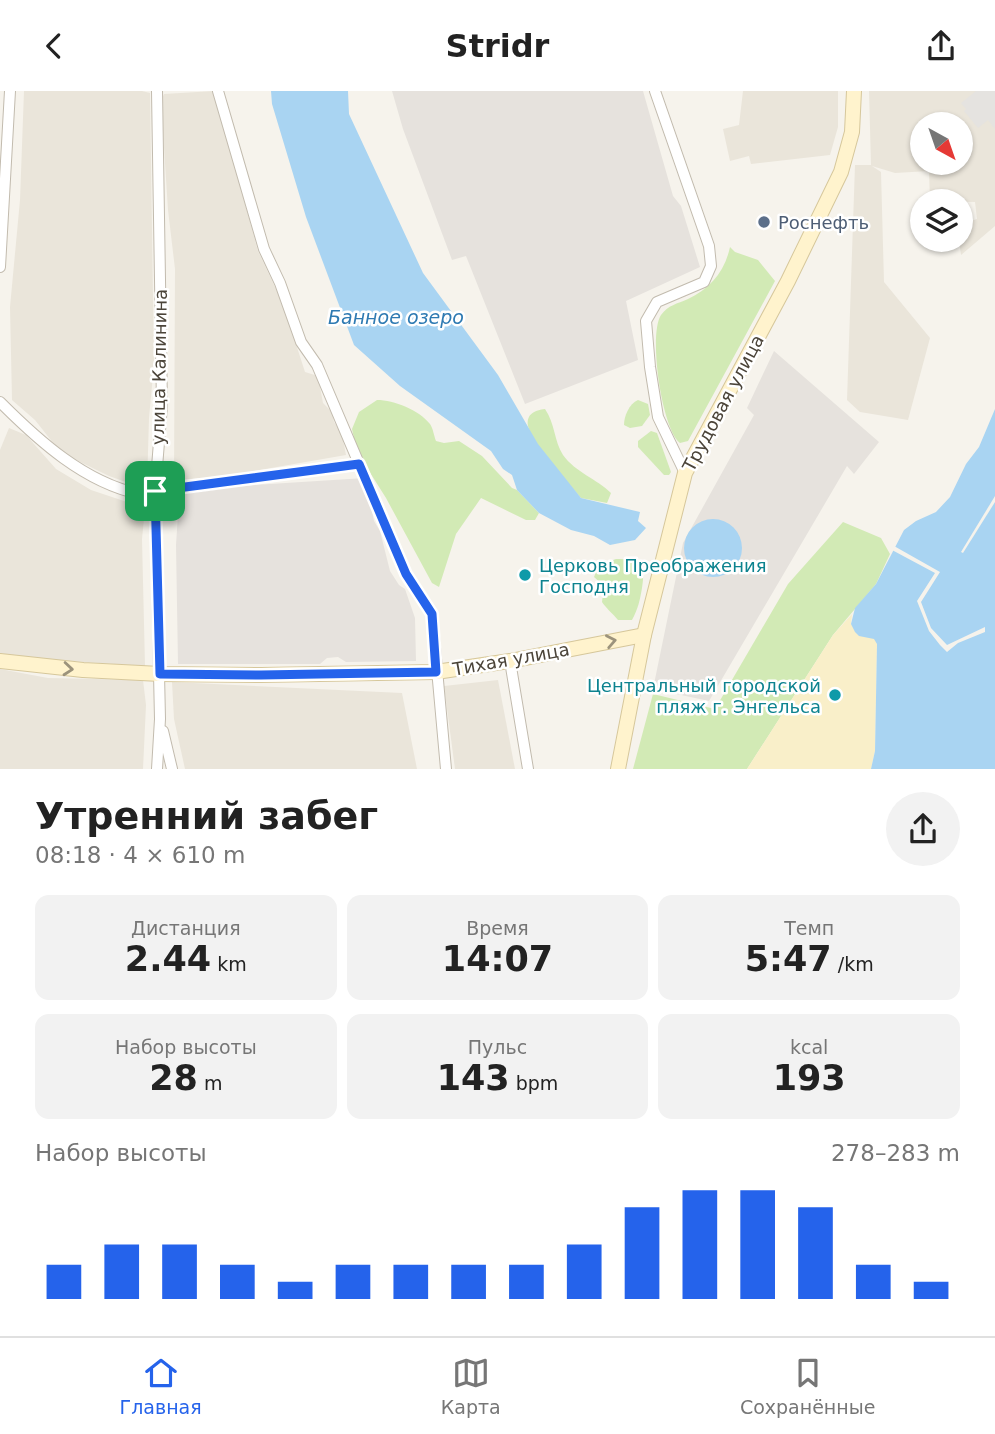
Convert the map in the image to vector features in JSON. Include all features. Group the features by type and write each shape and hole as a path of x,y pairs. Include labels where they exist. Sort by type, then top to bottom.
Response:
{"main road":[{"name":"Трудовая улица","path":"618,769 644,635 685,473 794,270 841,173 852,132 854,91"},
{"name":"Тихая улица","path":"0,661 83,670 160,674 436,672 510,661 644,635"}],"street":[{"path":"0,267 10,91"},
{"name":"улица Калинина","path":"157,91 162,406 155,491 160,674 157,769"},
{"path":"218,91 264,249 280,283 300,342 317,365 406,574 432,614 446,769"},
{"path":"655,91 709,246 711,266 704,282 657,302 646,321 649,367 658,417 685,473"},
{"path":"0,401 46,445 75,467 126,491 139,494 359,464"},
{"path":"510,661 528,769"},
{"path":"160,719 172,769"}],"shaded area":[{"path":"24,91 150,93 154,364 147,486 137,486 109,476 72,458 54,444 35,420 12,400 10,307 20,200"},
{"path":"214,91 258,251 283,304 305,372 318,376 323,403 332,412 334,422 342,434 346,455 220,477 174,480 175,269 161,101 164,94"},
{"path":"392,91 643,91 673,196 681,206 700,267 626,301 638,360 525,404 466,256 452,260 403,129"},
{"path":"743,91 838,91 838,127 830,155 751,164 749,156 730,161 723,129 739,125"},
{"path":"869,91 995,91 995,226 973,245 973,220 977,219 973,189 930,189 929,175 973,175 973,112 910,112 910,172 895,173 872,166 881,172 884,282 930,338 908,420 860,412 847,400 855,165 871,165"},
{"path":"976,91 995,91 995,129 988,120 978,128 973,122 973,112 965,112 966,109 961,103"},
{"path":"774,351 879,442 854,474 847,466 709,701 653,689 683,543 754,415 747,408"},
{"path":"9,428 26,435 56,469 91,490 145,508 142,539 145,666 24,658 0,653 0,450"},
{"path":"365,478 374,521 380,531 390,571 405,589 415,618 416,661 346,662 338,657 327,658 320,664 178,664 176,545 179,500 176,490"},
{"path":"0,669 48,678 143,680 146,705 143,769 0,769"},
{"path":"498,680 515,769 455,769 444,686"},
{"path":"172,682 402,693 417,769 185,769 174,719"}],"green space":[{"path":"730,247 735,252 758,260 775,281 688,441 680,443 673,435 659,382 657,326 661,315 667,309 696,295 710,284 724,264"},
{"path":"377,400 398,404 419,414 430,424 436,441 459,441 482,456 539,513 535,520 526,520 481,498 456,534 439,587 432,583 386,498 357,452 352,429 359,412"},
{"path":"638,400 648,404 650,415 642,426 630,428 624,425 625,418 630,407"},
{"path":"545,409 563,455 611,493 607,503 581,498 536,443 528,426 528,418"},
{"path":"651,431 657,433 671,472 669,475 664,475 638,447 638,441"},
{"path":"843,522 881,538 890,554 876,584 833,635 747,769 633,769 653,694 715,709 788,584"},
{"path":"616,559 631,560 642,568 640,597 632,620 618,620 605,606 602,602 604,586 594,577 599,565"}],"sand":[{"name":"Центральный городской пляж г. Энгельса","path":"852,614 851,624 875,639 877,644 875,751 871,769 747,769 833,635"}],"water":[{"name":"Банное озеро","path":"271,91 348,91 349,114 423,273 498,375 538,444 581,498 640,512 638,521 646,528 635,540 610,545 594,536 571,530 539,513 517,490 512,475 503,469 491,451 400,386 354,345 306,217 272,104"},
{"path":"995,409 995,769 871,769 875,751 877,644 874,639 859,636 855,632 851,624 855,608 876,584 904,530 936,512 950,497 966,464 979,447"},
{"path":"707,519 719,519 734,527 742,542 742,554 734,569 719,577 707,577 692,569 684,554 684,542 692,527"}],"pier":[{"path":"995,496 995,502 963,553 961,552"},
{"path":"894,546 940,572 921,602 931,628 947,645 985,627 985,632 958,643 947,652 929,631 917,601 935,573 892,550"}],"place":[{"name":"Роснефть","path":"764,222"},
{"name":"Церковь Преображения Господня","path":"525,575"},
{"name":"Центральный городской пляж г. Энгельса","path":"835,695"}],"route":[{"path":"359,464 406,574 432,614 436,672 160,674 155,491 359,464"}]}
